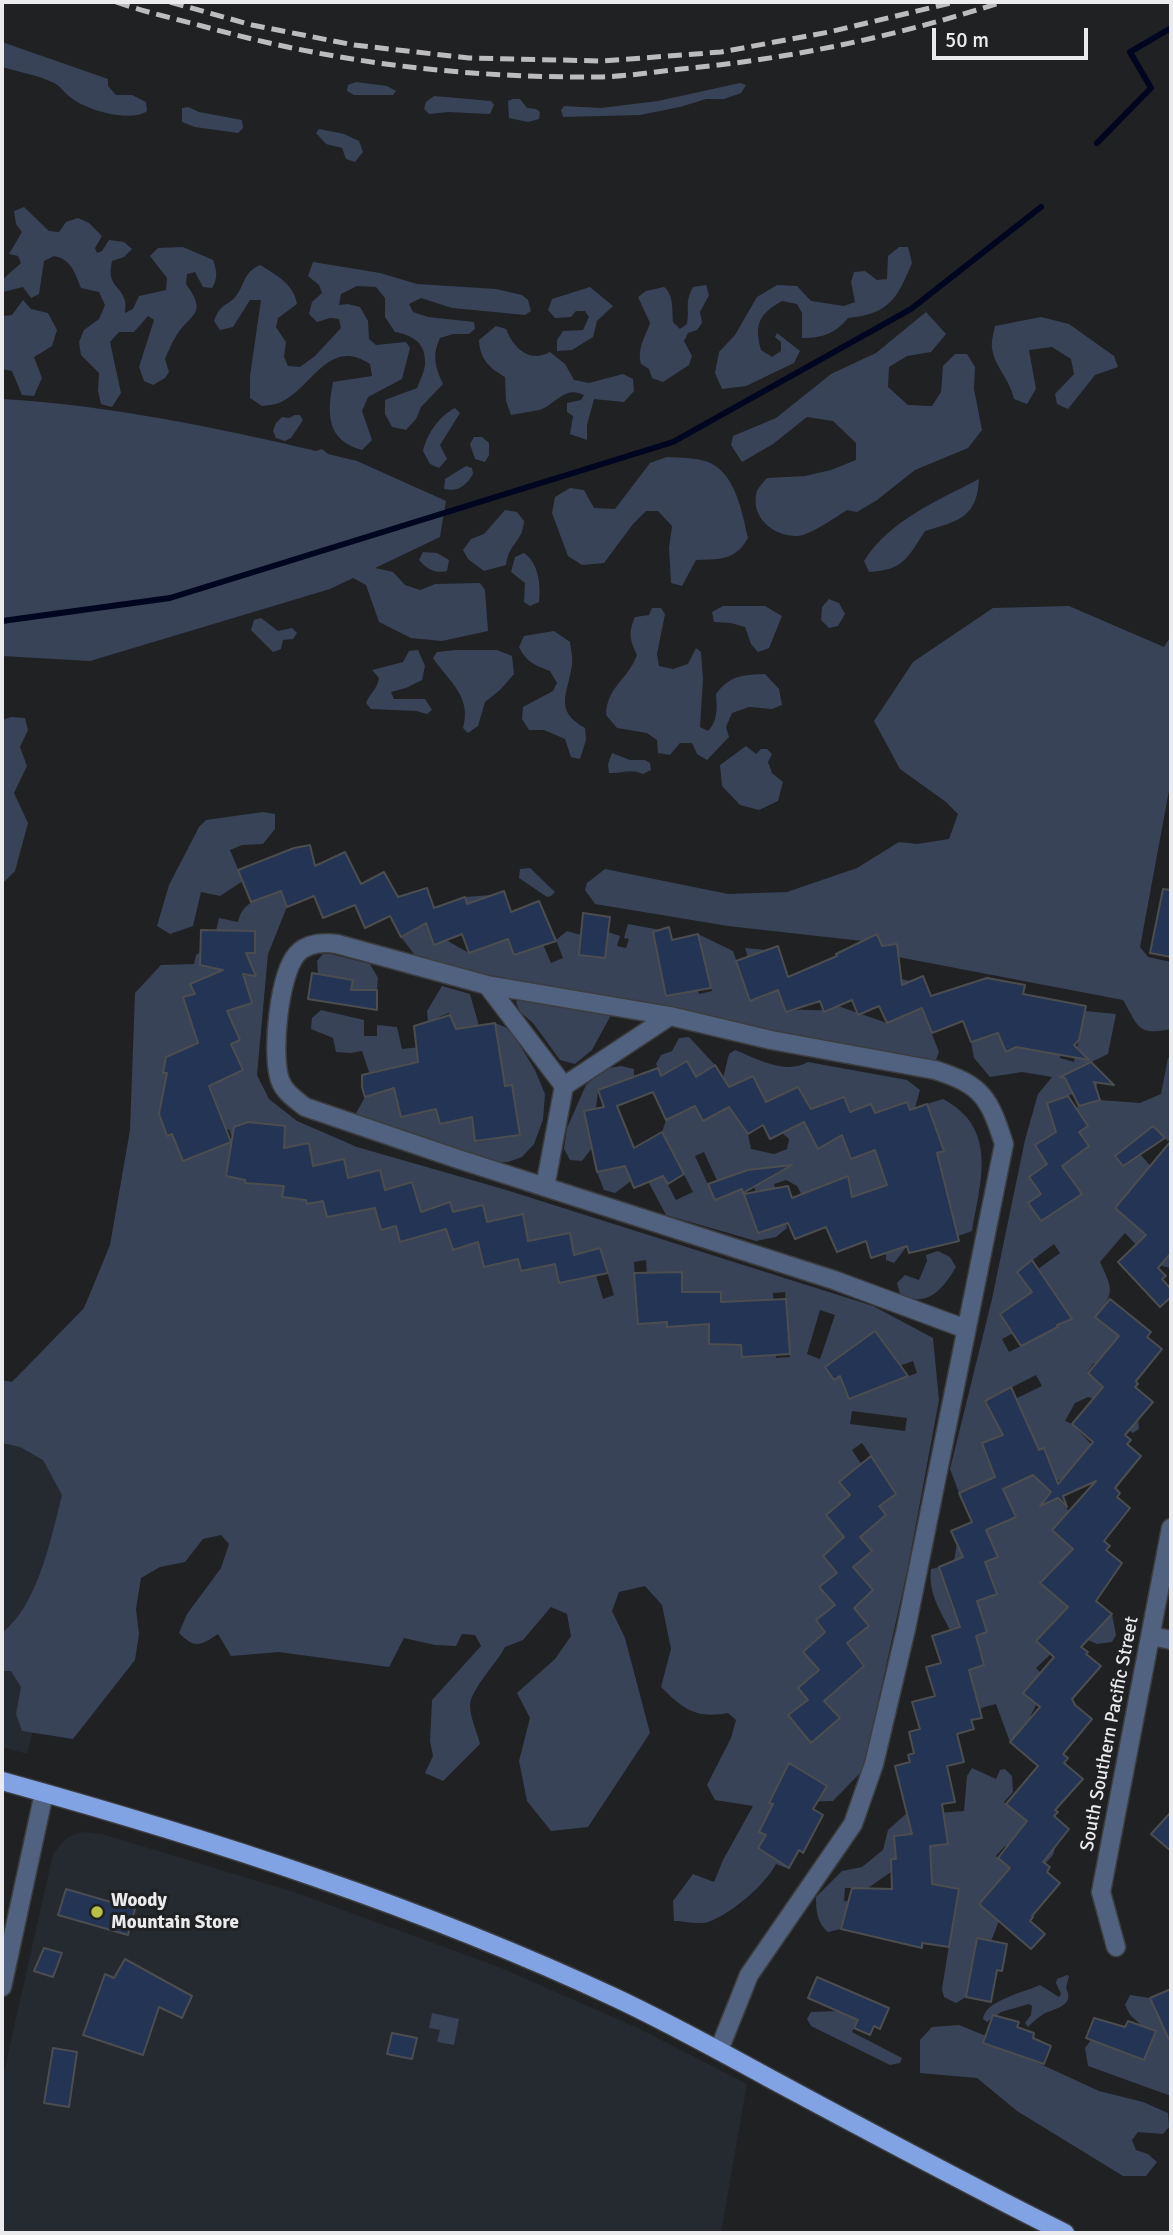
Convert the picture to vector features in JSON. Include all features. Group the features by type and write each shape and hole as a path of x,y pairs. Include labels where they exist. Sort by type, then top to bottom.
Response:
{"main road":[{"path":"2,1781 249,1854 449,1925 617,1999 719,2050 1065,2233"}],"street":[{"path":"719,2050 749,1975 853,1824 874,1765 906,1629 966,1329 1003,1144 994,1113 981,1092 959,1078 934,1070 771,1040 670,1016 487,985 337,944 325,942 312,945 298,952 290,965 278,1020 275,1060 280,1082 290,1096 313,1110 834,1280 966,1329"},
{"path":"487,985 564,1086"},
{"path":"545,1187 564,1086 670,1016"},
{"name":"South Southern Pacific Street","path":"1116,1947 1101,1892 1171,1528"},
{"path":"1152,1636 1171,1640"},
{"path":"2,1987 44,1793"}],"shaded area":[{"path":"2,42 108,79 108,86 116,95 132,95 146,102 147,111 130,116 97,110 77,102 54,83 2,67"},
{"path":"356,82 387,86 396,91 393,95 354,95 347,91 348,85"},
{"path":"740,83 746,85 741,93 724,99 706,99 640,115 563,117 561,110 564,106 601,108 658,101"},
{"path":"434,96 491,101 494,105 490,114 429,114 424,109 426,102"},
{"path":"520,99 527,108 540,112 539,119 528,122 509,118 508,101"},
{"path":"188,107 199,112 242,120 243,128 238,133 195,127 182,122 182,108"},
{"path":"319,129 344,134 359,141 363,152 355,162 346,159 342,148 326,144 316,133"},
{"path":"24,207 49,231 59,232 66,222 78,218 89,223 102,236 95,248 97,253 102,251 109,240 124,242 132,249 124,257 112,261 111,269 112,280 125,301 125,313 133,309 139,296 166,290 167,278 150,256 158,248 183,247 213,260 216,274 212,288 203,287 195,272 187,274 186,284 193,294 197,308 170,348 165,359 169,372 165,378 153,385 144,381 139,367 154,320 148,316 134,332 119,332 110,342 121,393 112,407 101,404 98,391 99,373 81,355 79,342 84,330 99,319 105,305 99,292 81,288 72,267 65,260 54,256 44,261 39,294 31,298 23,287 3,292 2,280 21,263 18,256 9,254 22,232 16,224 14,211"},
{"path":"899,247 908,247 912,263 890,302 873,313 848,318 828,334 802,338 802,313 797,304 782,301 763,315 759,326 759,341 761,350 772,357 781,351 781,342 775,337 777,333 800,351 794,363 746,386 722,389 715,373 719,352 735,335 757,297 777,285 797,286 811,301 844,306 855,302 851,282 854,272 865,271 877,280 887,279 888,256"},
{"path":"313,262 380,273 417,284 496,289 522,295 528,300 531,311 525,315 452,308 421,298 409,304 413,312 428,317 474,322 475,329 469,334 453,334 440,338 436,361 443,384 421,407 416,419 406,430 392,427 385,414 385,400 417,388 425,364 422,348 411,337 395,332 385,317 385,298 376,287 357,286 341,294 339,305 360,307 368,321 369,339 376,345 406,342 410,348 402,379 368,397 362,411 372,440 362,450 350,446 335,433 330,405 333,382 372,376 370,364 355,357 343,356 331,360 291,396 279,403 262,406 250,398 250,376 261,300 250,300 233,327 220,330 214,321 222,308 236,296 248,275 260,265 283,281 295,297 297,304 278,318 276,327 286,342 284,357 288,366 300,367 315,356 341,328 339,319 330,318 317,322 309,314 312,302 322,293 319,285 308,276"},
{"path":"706,285 709,295 700,312 702,323 697,330 688,333 684,341 692,356 689,365 663,382 652,378 649,369 641,364 641,348 650,323 638,297 646,291 664,287 671,298 673,322 680,329 687,324 688,302 693,287"},
{"path":"590,287 613,306 597,321 593,337 572,350 557,351 557,340 563,331 583,330 589,317 585,311 576,311 571,317 555,318 548,310 552,299"},
{"path":"23,300 31,309 48,313 57,330 52,346 34,357 42,378 34,396 22,395 12,371 2,369 2,316 12,315"},
{"path":"926,312 946,334 931,352 907,356 889,367 888,387 908,405 932,406 941,392 943,366 955,354 967,354 975,367 974,389 982,430 968,448 915,470 857,512 847,510 816,529 798,536 781,533 766,524 760,517 756,501 757,491 767,478 805,476 831,470 856,460 856,443 833,421 807,417 773,444 742,462 731,445 733,436 776,418 831,374 876,353"},
{"path":"1041,317 1069,324 1114,356 1118,367 1095,375 1068,409 1057,404 1055,394 1074,374 1071,359 1052,347 1029,350 1036,389 1027,404 1014,399 993,355 995,326"},
{"path":"496,326 506,329 517,347 529,355 550,352 565,364 574,380 589,383 623,374 633,379 634,391 624,402 594,399 587,425 587,440 570,434 573,416 567,412 567,403 581,400 584,395 571,392 545,408 511,415 506,401 505,377 486,362 481,353 479,340"},
{"path":"2,399 121,412 316,451 322,449 328,454 357,461 446,501 440,537 375,568 393,572 405,585 420,590 435,584 480,583 485,590 488,631 442,641 411,638 379,622 366,585 353,578 330,589 90,661 2,656"},
{"path":"455,408 460,413 440,445 447,459 439,468 430,464 423,451 434,426"},
{"path":"300,415 303,420 291,438 285,441 276,438 273,431 276,423 282,417"},
{"path":"474,437 482,437 489,443 489,455 485,462 475,459 470,444"},
{"path":"667,457 706,461 724,473 738,500 748,538 738,551 720,559 696,560 682,586 671,583 669,548 672,526 658,511 646,511 604,563 582,565 568,556 552,513 555,497 570,488 584,490 594,508 615,509 650,463"},
{"path":"466,466 472,468 473,474 467,482 457,489 444,489 445,479"},
{"path":"979,479 974,502 964,516 925,531 908,556 897,566 869,572 864,561 887,534 931,504"},
{"path":"505,510 517,512 524,521 523,529 506,565 484,571 468,559 463,550 471,539 484,534"},
{"path":"423,552 437,553 449,560 447,571 435,571 425,566 419,560"},
{"path":"524,553 536,569 540,589 539,602 530,606 524,602 525,583 511,572 515,557"},
{"path":"829,599 839,603 845,614 838,626 829,628 821,620 822,607"},
{"path":"723,606 765,606 782,616 769,648 758,652 751,644 745,627 714,622 712,612"},
{"path":"1069,606 1164,647 1171,636 1171,780 1140,947 1148,957 1171,962 1171,1029 1151,1031 1140,1027 1123,1000 898,957 897,944 882,947 862,941 728,926 595,904 585,890 587,883 605,869 728,894 787,892 857,868 899,842 917,844 949,839 958,814 946,802 900,769 874,721 913,662 993,608"},
{"path":"652,608 661,608 665,614 657,654 659,666 673,669 688,664 696,648 701,652 703,679 700,727 708,731 716,714 716,694 726,683 738,677 765,674 779,689 782,705 772,709 749,707 732,713 726,727 729,737 707,760 697,754 692,743 680,743 670,755 658,753 657,740 647,733 617,728 606,715 607,705 637,655 631,636 635,617 649,615"},
{"path":"261,618 278,631 292,628 297,633 293,639 283,640 281,649 273,652 251,630 254,620"},
{"path":"554,631 570,642 572,665 565,701 569,715 585,728 586,740 580,759 571,757 565,739 544,730 529,730 522,719 523,707 553,691 557,683 550,671 531,662 519,647 524,636"},
{"path":"418,650 425,666 422,680 391,692 394,699 425,699 432,710 427,714 371,709 366,703 379,678 372,670 403,662 409,651"},
{"path":"497,650 512,656 514,674 485,702 478,726 468,733 463,728 465,717 462,698 433,658 437,652"},
{"path":"11,717 25,718 28,730 20,747 27,766 14,793 28,823 15,871 2,884 2,720"},
{"path":"746,746 756,754 761,749 767,749 772,754 768,762 772,773 783,782 778,801 759,810 740,805 722,786 720,765"},
{"path":"612,753 630,760 645,760 650,763 651,770 643,774 630,771 609,773 608,764"},
{"path":"263,812 275,814 275,829 263,844 242,845 230,850 243,881 220,896 201,892 193,926 170,934 157,926 169,885 199,827 206,820"},
{"path":"530,868 555,892 551,896 547,897 519,878 520,869"},
{"path":"278,883 287,907 268,954 257,1075 269,1099 297,1121 357,1147 503,1189 873,1306 933,1338 939,1400 908,1567 863,1770 833,1801 770,1803 803,1819 766,1819 759,1832 794,1854 789,1869 776,1864 756,1889 737,1906 708,1922 674,1921 673,1901 693,1874 714,1882 753,1806 715,1800 707,1785 731,1738 736,1720 728,1713 707,1715 691,1711 661,1687 671,1649 662,1605 645,1586 619,1592 612,1611 625,1638 650,1733 588,1827 551,1831 527,1801 519,1761 530,1718 517,1693 555,1659 571,1636 567,1614 551,1607 523,1640 505,1647 471,1699 471,1714 480,1744 443,1781 425,1773 433,1756 430,1741 432,1700 481,1646 475,1635 462,1634 456,1646 435,1645 404,1638 389,1667 279,1652 231,1656 218,1634 207,1641 194,1644 179,1633 187,1614 221,1568 229,1544 221,1535 203,1539 185,1562 160,1567 141,1578 136,1609 139,1634 135,1660 73,1739 22,1731 16,1714 21,1687 11,1671 2,1671 2,1633 25,1606 34,1588 48,1550 62,1495 43,1460 20,1447 2,1443 2,1380 12,1382 84,1308 110,1245 130,1130 135,993 161,965 194,964 196,955 200,952 254,953 216,931 219,918 238,922 247,906 264,897 260,887","holes":["249,959 254,972 195,995 191,984","252,1003 192,1022 188,1011","234,1027 240,1039 177,1052","237,1056 243,1070 176,1101","252,1122 263,1124 256,1184 245,1183","271,1125 285,1126 282,1185","229,1129 233,1141 183,1160 178,1148","309,1143 320,1201 307,1204 295,1146","344,1160 355,1212 344,1215 332,1162","483,1206 497,1264 485,1267 470,1209","523,1215 534,1268 521,1271 510,1218","570,1233 579,1278 559,1283 550,1237","600,1248 614,1295 603,1299 589,1251","646,1260 650,1323 638,1324 634,1262","682,1272 683,1325 667,1273","708,1292 721,1292 722,1345 709,1344","785,1292 790,1357 776,1358 773,1293","820,1310 835,1315 820,1359 807,1354","875,1331 884,1344 834,1380 825,1367","913,1361 917,1373 849,1398 844,1386","852,1411 907,1418 905,1431 850,1424","862,1443 896,1494 886,1501 852,1450","851,1473 886,1515 876,1524 860,1506","836,1508 872,1552 863,1559 849,1543","834,1546 873,1590 861,1601 823,1557","830,1579 858,1633 819,1587"]},
{"path":"492,895 514,955 525,951 531,916 551,963 563,958 556,940 567,931 581,935 579,955 605,958 608,932 620,936 617,946 626,948 629,939 624,938 628,924 660,930 653,932 666,995 689,955 699,994 712,991 698,934 733,951 750,1000 760,996 745,948 766,950 786,1012 824,1010 838,1006 887,1023 909,1013 895,978 911,981 939,1052 933,1067 678,1009 478,973 417,958 401,937 420,906 434,945 446,940 469,953 483,948 465,897"},
{"path":"323,954 370,964 378,978 377,990 364,990 350,999 353,980 318,974 317,961"},
{"path":"442,986 470,994 479,1026 495,1023 510,1029 535,1070 545,1094 543,1120 534,1144 522,1157 508,1162 491,1163 355,1115 365,1097 376,1093 362,1051 336,1052 333,1038 311,1029 312,1018 321,1010 364,1020 364,1036 377,1036 377,1025 397,1027 402,1049 430,1046 427,1011","holes":["449,1013 466,1056 455,1060 439,1017","389,1069 413,1114 401,1117","480,1077 489,1140 476,1142 466,1079"]},
{"path":"520,997 605,1009 611,1015 592,1050 575,1064 560,1060 533,1023 520,1012 516,1002"},
{"path":"1040,1003 1030,1050 1044,1052 1066,1028 1060,1058 1074,1062 1085,1011 1116,1014 1108,1054 1064,1075 1070,1086 1101,1071 1096,1087 1048,1102 1051,1115 1100,1100 1140,1103 1161,1094 1168,1058 1171,1058 1171,1138 1168,1141 1153,1126 1131,1144 1171,1189 1171,1210 1149,1202 1132,1188 1115,1208 1171,1253 1171,1268 1151,1259 1125,1233 1100,1262 1110,1291 1095,1317 1151,1362 1143,1372 1094,1363 1087,1372 1138,1419 1139,1429 1133,1433 1096,1400 1088,1397 1075,1403 1065,1421 1072,1424 1092,1445 1064,1477 1047,1488 1069,1511 1052,1530 1084,1558 1070,1573 1058,1564 1040,1582 1095,1632 1112,1614 1116,1635 1112,1642 1097,1644 1052,1624 1036,1641 1051,1654 1036,1668 1041,1673 1023,1693 1036,1705 1027,1723 1010,1742 996,1704 984,1707 970,1716 955,1674 984,1665 980,1651 959,1642 987,1632 983,1620 950,1630 931,1586 931,1569 939,1567 944,1579 997,1557 992,1545 954,1561 957,1543 1016,1516 1010,1505 995,1492 1016,1468 959,1493 950,1469 992,1299 1025,1140 1038,1094 1052,1077 1022,1072 990,1077 974,1058 971,1042 982,1038 980,1031 996,1029 1006,1052 1021,1045","holes":["1081,1116 1042,1155 1035,1145","1083,1138 1089,1146 1035,1186 1029,1177","1069,1176 1081,1194 1041,1221 1029,1202","1054,1244 1060,1253 1023,1280 1017,1272","1047,1283 1053,1292 1006,1323 1000,1313","1050,1314 1058,1327 1009,1352 1002,1339","1036,1375 1042,1386 990,1411 985,1401","1027,1425 989,1460 982,1443","992,1582 997,1594 953,1610 949,1599"]},
{"path":"689,1037 715,1065 706,1072 748,1134 751,1149 774,1154 787,1149 789,1139 782,1133 753,1076 733,1093 723,1078 729,1054 735,1050 781,1066 799,1066 808,1062 907,1080 920,1090 915,1108 932,1155 943,1151 927,1104 943,1099 960,1111 972,1125 979,1140 981,1174 972,1231 958,1236 944,1179 928,1183 907,1246 894,1263 886,1260 886,1253 852,1197 825,1185 811,1191 807,1205 797,1186 786,1180 774,1184 787,1228 776,1237 756,1241 666,1215 643,1172 655,1160 676,1200 693,1192 662,1132 666,1120 678,1114 656,1064 661,1055 672,1051 679,1038","holes":["688,1062 716,1114 704,1121 675,1069","798,1087 829,1142 818,1148 787,1093","844,1097 865,1153 851,1158 829,1103","907,1102 926,1150 888,1109","704,1152 724,1196 715,1200 695,1156","748,1170 769,1229 759,1233 736,1174"]},
{"path":"621,1066 634,1069 634,1077 598,1090 596,1109 584,1111 592,1148 582,1161 570,1160 564,1149 567,1128 586,1085 604,1069"},
{"path":"616,1123 631,1181 615,1193 604,1190 597,1172 608,1169"},
{"path":"938,1251 950,1257 956,1267 946,1283 926,1298 910,1298 900,1294 897,1283 905,1275 919,1280 927,1261 926,1255"},
{"path":"2,1434 103,1461 27,1754 2,1747"},
{"path":"972,1768 996,1779 1000,1770 1005,1769 1012,1776 1013,1792 1004,1802 1056,1845 1053,1855 1045,1864 1036,1855 1005,1846 996,1856 1035,1890 1010,1897 996,1885 979,1904 999,1921 991,1941 977,1938 966,1997 956,2003 944,1997 942,1989 958,1889 934,1886 904,1871 931,1869 931,1857 891,1859 891,1872 868,1888 845,1888 844,1901 871,1903 841,1929 828,1932 821,1925 816,1897 842,1871 862,1867 883,1850 888,1830 907,1813 930,1807 938,1813 964,1811 967,1776","holes":["945,1830 896,1850 894,1836"]},
{"path":"82,1832 102,1834 294,1892 499,1967 638,2028 747,2084 721,2233 2,2233 2,2080 53,1854 66,1838"},
{"path":"1067,1975 1066,2003 1042,2015 1028,2027 1025,2023 1031,2015 1032,2006 1029,2004 1001,2012 987,2022 983,2019 990,2007 998,2002 1040,1985 1059,1997 1061,1994 1057,1979"},
{"path":"1130,1995 1150,1998 1171,2041 1171,2096 1088,2066 1085,2048 1091,2040 1144,2060 1153,2038 1139,2033 1142,2026 1130,2015 1125,2005"},
{"path":"838,2011 858,2020 852,2032 902,2058 900,2063 890,2065 811,2026 807,2019 811,2012"},
{"path":"432,2013 459,2019 454,2045 437,2042 440,2030 429,2028"},
{"path":"959,2025 986,2036 983,2043 1023,2056 1099,2091 1143,2102 1168,2113 1169,2127 1163,2134 1138,2132 1132,2140 1136,2150 1148,2154 1157,2162 1146,2176 1123,2176 1017,2111 977,2078 920,2073 920,2040 932,2027"}],"building":[{"path":"310,845 315,866 345,852 361,884 384,872 398,897 427,888 434,908 465,897 467,904 504,891 511,912 539,901 556,941 514,955 508,939 469,953 462,934 434,945 426,923 401,937 390,916 365,928 355,905 323,918 314,896 287,907 281,891 251,902 238,870 294,848"},
{"path":"1163,889 1171,890 1171,957 1150,953"},
{"path":"583,913 610,917 605,958 579,955"},
{"path":"669,927 672,940 698,934 711,988 666,996 653,932"},
{"path":"201,930 255,931 255,953 246,953 256,976 243,974 252,1003 227,1011 240,1040 231,1044 243,1070 209,1086 231,1142 183,1161 172,1134 167,1136 159,1114 167,1073 163,1073 166,1057 198,1043 183,997 195,994 190,984 223,970 200,965"},
{"path":"877,934 882,946 897,944 902,985 923,976 931,996 987,978 1025,985 1023,994 1086,1006 1079,1040 1074,1045 1089,1060 1016,1047 1006,1052 998,1033 971,1042 963,1021 932,1033 922,1008 887,1023 879,1006 858,1015 852,1000 824,1012 820,1001 786,1012 778,990 750,1001 736,961 778,946 788,977 837,956 836,954"},
{"path":"312,973 353,980 351,990 377,990 377,1010 308,999"},
{"path":"450,1015 456,1029 495,1023 505,1086 512,1085 520,1135 475,1141 472,1117 440,1124 436,1109 401,1117 394,1088 365,1097 362,1075 418,1062 414,1026"},
{"path":"687,1061 696,1077 715,1065 729,1087 753,1076 766,1102 798,1087 811,1109 844,1097 850,1112 871,1104 875,1113 907,1102 910,1110 927,1104 944,1151 937,1153 959,1241 909,1253 907,1246 871,1258 866,1241 837,1252 826,1227 795,1239 788,1223 758,1233 744,1194 788,1186 792,1198 848,1176 852,1197 887,1185 875,1150 851,1159 842,1135 818,1149 804,1122 770,1139 763,1125 748,1134 729,1107 703,1121 695,1106 666,1120 653,1092 617,1106 634,1148 662,1132 684,1174 668,1184 663,1176 634,1188 625,1166 597,1172 584,1111 604,1107 598,1090 658,1068 661,1076"},
{"path":"1091,1062 1114,1085 1094,1082 1100,1100 1079,1106 1065,1078 1060,1077"},
{"path":"1068,1096 1088,1126 1079,1132 1089,1146 1062,1166 1082,1194 1041,1221 1028,1203 1041,1194 1029,1177 1047,1164 1035,1145 1056,1132 1047,1103"},
{"path":"248,1122 285,1126 284,1148 309,1143 313,1166 344,1159 348,1178 380,1170 385,1190 412,1182 421,1212 450,1202 453,1212 483,1205 487,1222 523,1214 528,1241 570,1233 574,1255 600,1248 608,1273 559,1283 555,1264 521,1271 518,1259 484,1267 478,1242 453,1250 446,1229 400,1242 396,1226 381,1230 375,1208 327,1217 323,1201 307,1204 306,1200 282,1197 284,1186 245,1183 245,1180 226,1176 234,1127"},
{"path":"1153,1126 1165,1138 1123,1166 1115,1156"},
{"path":"1171,1141 1171,1253 1158,1268 1166,1276 1162,1279 1171,1289 1171,1297 1160,1307 1118,1262 1146,1235 1115,1208"},
{"path":"792,1165 743,1193 742,1189 715,1200 708,1184 748,1170"},
{"path":"1032,1260 1072,1319 1021,1346 1000,1314 1032,1292 1017,1272"},
{"path":"682,1272 682,1292 721,1292 721,1302 786,1299 790,1354 742,1357 741,1345 709,1344 709,1324 667,1327 667,1322 638,1324 634,1273"},
{"path":"1110,1299 1151,1332 1147,1337 1162,1349 1136,1381 1138,1384 1135,1387 1153,1402 1125,1435 1131,1440 1127,1444 1141,1456 1115,1488 1120,1493 1117,1497 1130,1508 1104,1541 1110,1546 1106,1550 1122,1563 1096,1601 1112,1614 1081,1647 1101,1666 1072,1699 1075,1705 1092,1719 1063,1754 1068,1758 1064,1763 1083,1779 1055,1810 1058,1812 1054,1816 1069,1829 1043,1862 1050,1867 1047,1872 1060,1883 1030,1921 1045,1934 1031,1949 979,1904 1010,1868 998,1858 1027,1821 1006,1804 1038,1766 1010,1742 1040,1707 1023,1693 1054,1657 1036,1641 1068,1607 1040,1583 1073,1549 1052,1530 1096,1481 1063,1496 1067,1507 1058,1498 1040,1506 1051,1492 1033,1475 1003,1489 1016,1517 986,1530 998,1557 985,1562 997,1594 977,1601 987,1632 976,1636 984,1665 969,1670 982,1718 971,1720 974,1729 957,1734 964,1762 947,1766 955,1802 942,1804 948,1844 930,1846 932,1884 959,1889 949,1947 922,1943 922,1948 841,1929 852,1888 892,1889 891,1859 896,1859 894,1836 912,1834 895,1766 910,1762 908,1755 914,1753 909,1732 920,1729 912,1702 935,1696 926,1667 941,1663 932,1636 960,1627 939,1567 963,1557 951,1531 972,1522 959,1493 995,1477 982,1443 1003,1435 985,1401 1011,1387 1039,1450 1044,1448 1058,1484 1093,1442 1072,1424 1103,1387 1088,1373 1119,1336 1095,1317"},
{"path":"875,1331 908,1376 849,1399 840,1376 834,1380 825,1367"},
{"path":"871,1456 896,1494 879,1506 886,1515 860,1537 872,1551 853,1567 873,1590 854,1608 869,1626 847,1643 864,1666 824,1701 840,1718 811,1743 788,1715 808,1700 798,1688 819,1670 803,1652 825,1632 816,1620 835,1605 819,1587 837,1573 823,1556 844,1537 826,1515 850,1495 839,1482"},
{"path":"789,1763 827,1786 813,1809 823,1815 803,1853 799,1850 789,1868 758,1848 766,1835 759,1832 773,1804 769,1803"},
{"path":"1171,1812 1171,1851 1151,1834"},
{"name":"Woody Mountain Store","path":"66,1889 135,1909 128,1935 58,1915"},
{"path":"977,1938 1007,1944 1002,1971 997,1970 991,2002 966,1997"},
{"path":"44,1948 62,1953 53,1977 34,1971"},
{"path":"125,1959 192,1996 182,2018 159,2007 143,2055 83,2035 105,1974 114,1978"},
{"path":"817,1977 889,2008 880,2029 874,2026 870,2035 854,2028 858,2020 808,1998"},
{"path":"1171,1989 1171,2044 1150,1998"},
{"path":"993,2015 1019,2022 1017,2027 1034,2033 1033,2038 1051,2046 1044,2064 983,2043"},
{"path":"1094,2018 1125,2027 1128,2021 1156,2031 1144,2060 1086,2038"},
{"path":"392,2033 417,2038 412,2059 387,2054"},
{"path":"53,2048 77,2052 69,2107 44,2103"}],"waterway":[{"path":"1097,143 1151,88 1130,52 1171,28"},
{"path":"2,621 170,598 673,442 911,309 1041,207"}],"railway":[{"path":"116,2 261,41 357,60 454,71 552,77 632,75 763,59 883,36 1002,2"},
{"path":"170,2 252,25 354,45 469,58 603,61 721,52 829,32 955,2"}],"place":[{"name":"Woody Mountain Store","path":"97,1912"}]}
